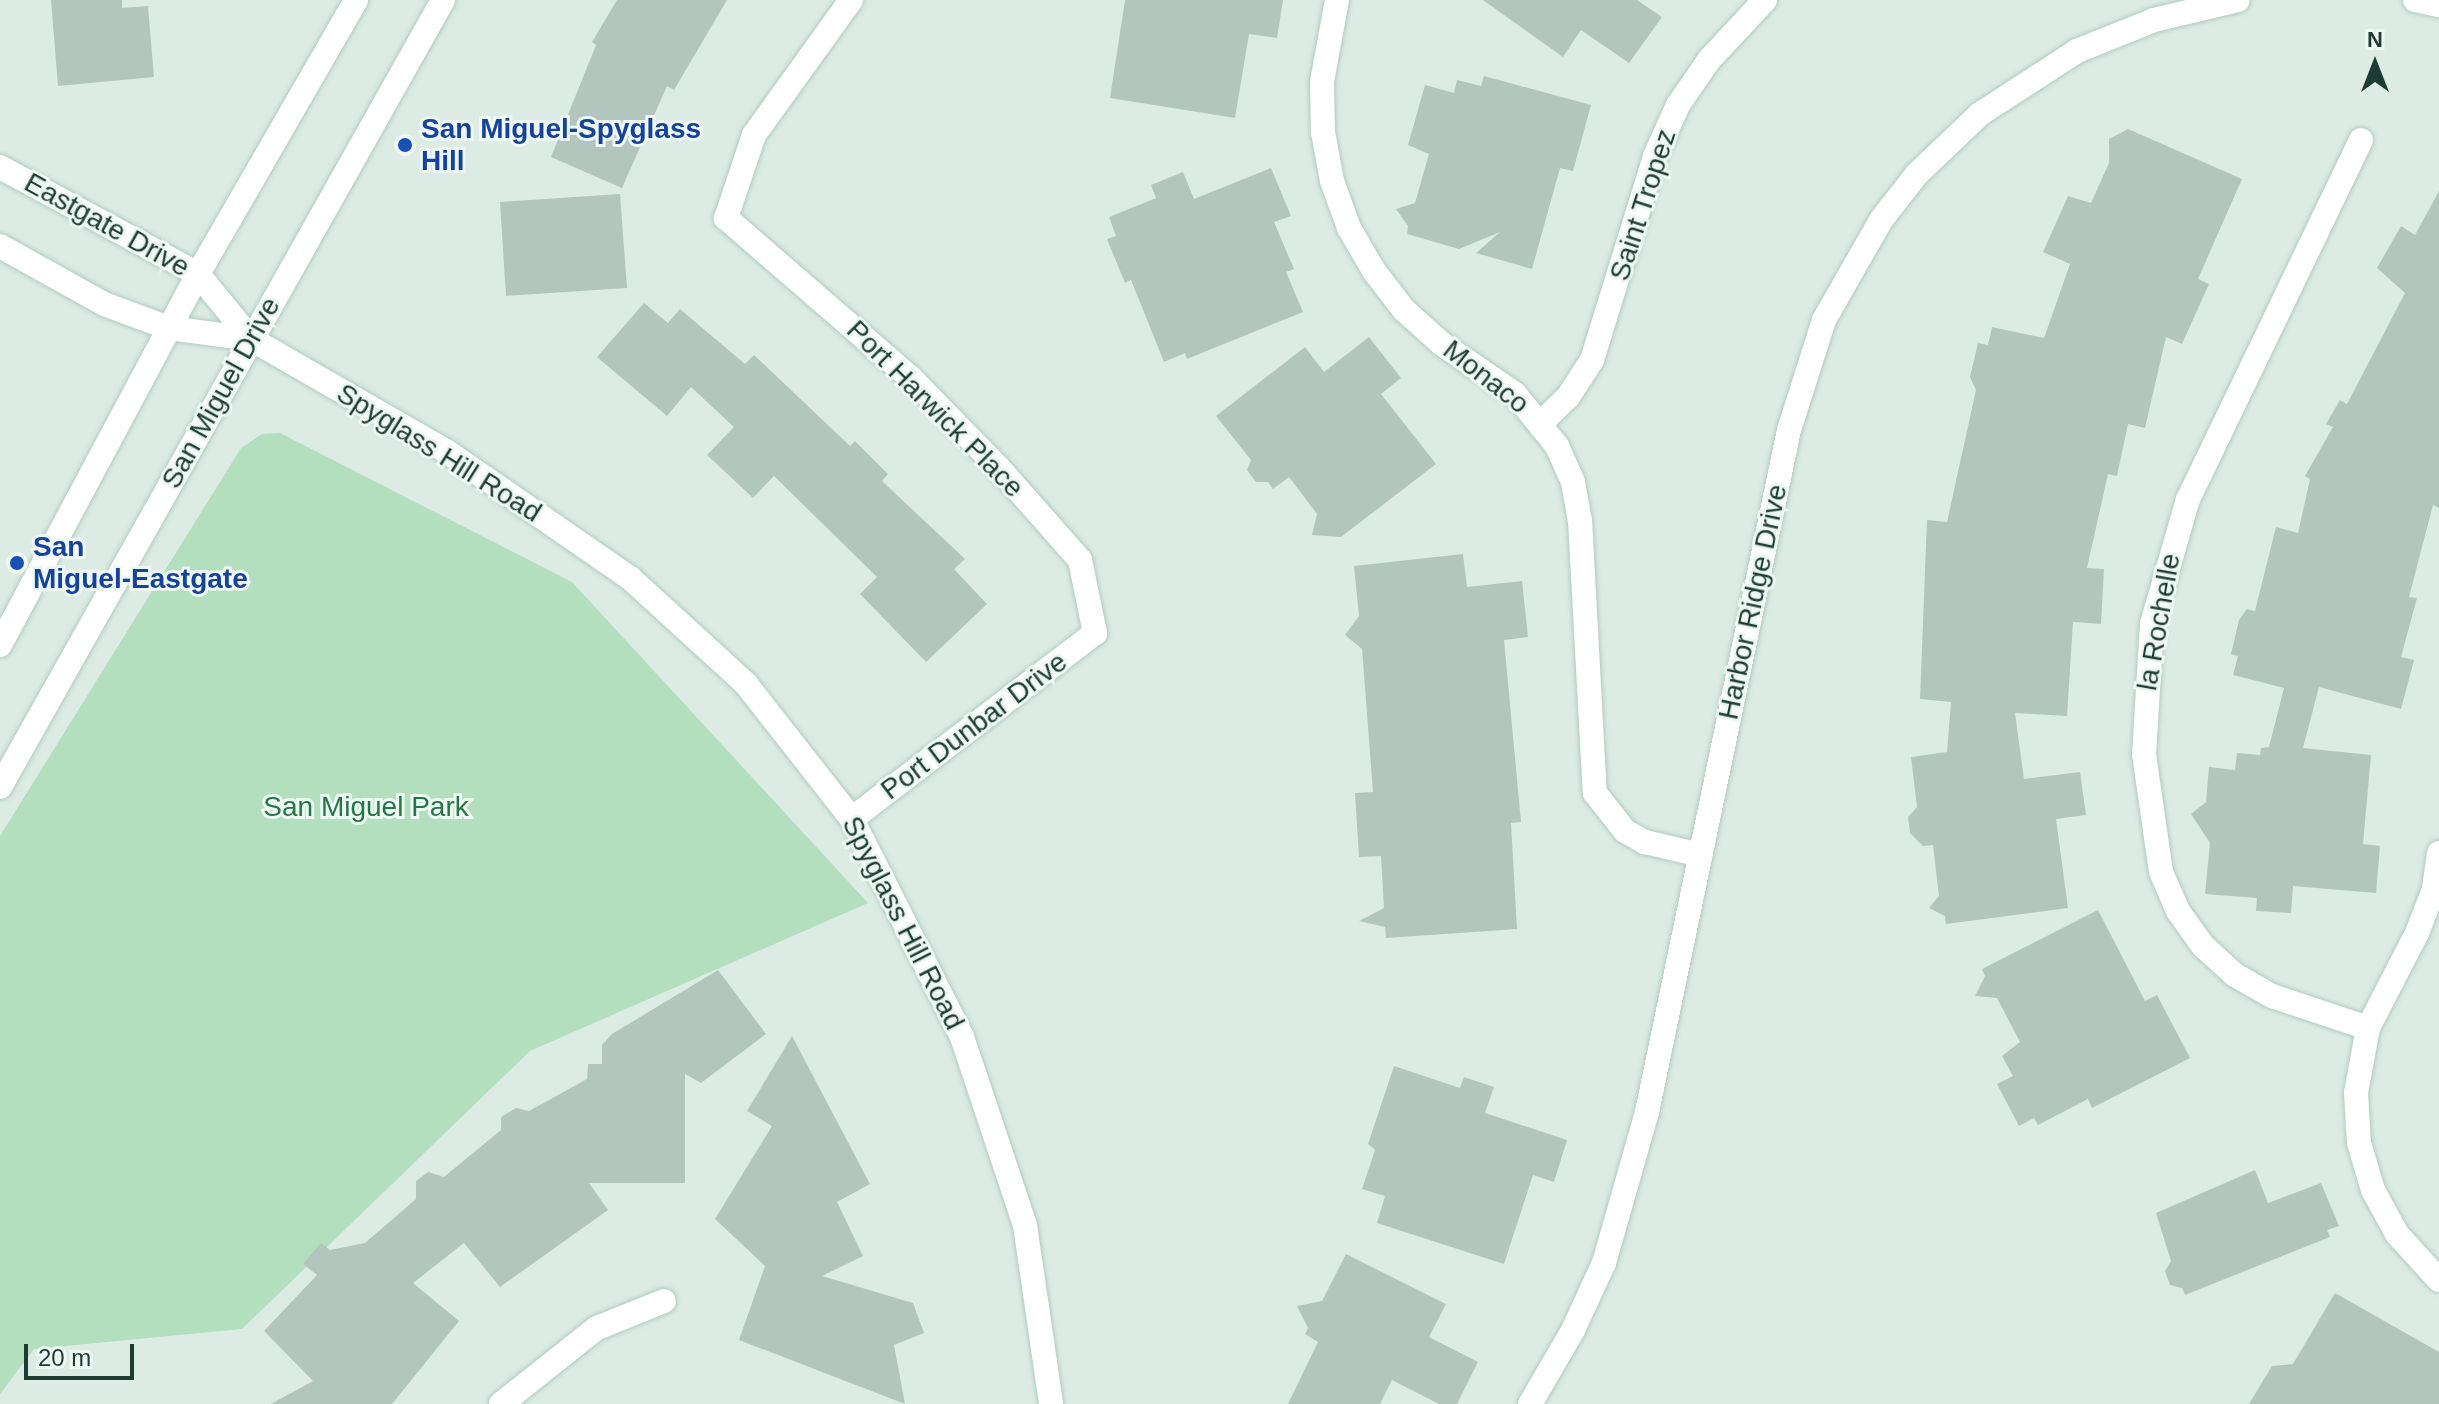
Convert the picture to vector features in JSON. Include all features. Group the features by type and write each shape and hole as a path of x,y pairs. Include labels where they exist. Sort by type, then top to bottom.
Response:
{"street":[{"path":"0,645 198,274 356,0"},
{"name":"San Miguel Drive","path":"0,787 443,0"},
{"name":"Port Harwick Place","path":"851,0 754,135 726,218 900,369 1008,479 1080,560 1095,633"},
{"name":"Monaco","path":"1337,0 1322,82 1323,132 1332,181 1349,228 1374,271 1404,310 1442,344 1515,394 1542,422 1573,482 1580,520 1595,793 1625,831 1645,842 1701,855"},
{"name":"Saint Tropez","path":"1542,422 1568,397 1592,360 1655,156 1678,105 1709,60 1765,0"},
{"name":"Harbor Ridge Drive","path":"1530,1404 1573,1330 1604,1263 1647,1112 1789,430 1813,347 1850,268 1917,174 1980,114 2027,80 2077,51 2154,20 2238,0"},
{"path":"2415,0 2439,5"},
{"name":"la Rochelle","path":"2361,140 2188,499 2152,624 2144,754 2161,872 2178,911 2203,946 2235,975 2272,996 2368,1028"},
{"name":"Eastgate Drive","path":"0,167 198,274 251,339"},
{"path":"0,246 104,304 169,328 251,339"},
{"name":"Spyglass Hill Road","path":"251,339 446,451 630,578 746,684 852,819 967,1051 1025,1225 1051,1404"},
{"name":"Port Dunbar Drive","path":"852,819 1095,633"},
{"path":"2439,853 2434,889 2417,933 2368,1028 2356,1093 2359,1143 2373,1190 2397,1234 2439,1280"},
{"path":"501,1404 597,1328 664,1301"}],"green space":[{"name":"San Miguel Park","path":"280,433 572,582 868,903 530,1051 242,1329 34,1349 0,1394 0,836 241,448 262,434"}],"building":[{"path":"51,0 122,0 122,8 148,6 154,77 58,86"},
{"path":"617,0 727,0 674,90 667,86 622,188 551,157 596,45 592,42"},
{"path":"1125,0 1283,0 1277,38 1249,34 1235,118 1110,98"},
{"path":"1483,0 1637,0 1662,17 1629,63 1581,30 1563,57"},
{"path":"1484,76 1591,105 1573,171 1560,168 1532,269 1476,253 1500,232 1459,249 1407,234 1408,226 1396,209 1415,203 1429,154 1408,145 1425,85 1454,93 1457,80 1481,86"},
{"path":"2128,129 2242,179 2198,279 2209,284 2182,344 2166,337 2145,428 2128,424 2117,476 2108,474 2087,568 2104,569 2101,624 2073,622 2067,716 2015,713 2024,779 2080,772 2086,815 2056,819 2068,908 1946,924 1945,916 1929,908 1939,896 1933,845 1923,846 1910,833 1908,817 1917,807 1911,757 1947,752 1951,702 1920,699 1927,520 1947,522 1976,390 1970,377 1978,343 1988,345 1992,327 2044,338 2070,264 2043,252 2068,196 2091,203 2109,163 2109,139"},
{"path":"1271,168 1291,216 1274,222 1294,269 1286,272 1303,312 1187,359 1185,353 1164,362 1131,280 1125,283 1107,239 1116,236 1109,217 1156,198 1151,185 1183,172 1194,199"},
{"path":"2439,191 2439,508 2433,505 2409,597 2417,598 2401,657 2414,660 2401,709 2319,687 2303,748 2371,755 2363,844 2380,846 2376,893 2293,886 2291,913 2256,911 2257,898 2205,894 2210,843 2191,814 2206,802 2209,767 2235,770 2237,753 2260,755 2261,748 2269,747 2284,688 2233,675 2238,656 2231,654 2239,620 2247,609 2255,611 2276,527 2298,533 2310,479 2305,476 2333,427 2326,424 2340,400 2347,404 2405,293 2377,268 2401,226 2415,235"},
{"path":"620,194 627,288 506,296 500,202"},
{"path":"644,303 668,323 680,309 745,364 754,355 850,446 855,441 888,474 882,481 965,559 954,569 987,604 926,662 860,594 877,577 774,476 753,498 707,455 734,427 691,387 667,416 597,357"},
{"path":"1369,337 1401,378 1381,394 1436,464 1341,537 1312,535 1317,514 1289,477 1273,489 1268,482 1256,482 1247,470 1251,460 1216,416 1305,347 1324,372"},
{"path":"1463,554 1467,587 1522,581 1528,637 1504,640 1521,822 1511,823 1517,929 1386,938 1385,927 1359,921 1384,908 1381,856 1359,857 1355,793 1373,792 1362,649 1345,635 1359,616 1354,566"},
{"path":"2098,910 2145,1001 2157,995 2190,1058 2092,1108 2088,1099 2038,1125 2034,1118 2019,1126 1997,1084 2013,1076 2002,1056 2020,1042 1997,998 1975,996 1985,976 1982,969"},
{"path":"718,970 766,1034 701,1083 685,1074 685,1183 589,1183 608,1210 500,1287 464,1243 413,1283 459,1321 392,1404 271,1404 313,1381 264,1331 317,1275 303,1264 321,1243 330,1250 365,1243 416,1199 416,1181 428,1172 444,1177 501,1130 501,1117 516,1108 529,1111 587,1079 588,1064 602,1064 602,1045 612,1034"},
{"path":"792,1036 870,1184 837,1202 863,1256 822,1276 913,1303 924,1333 894,1345 905,1404 739,1340 765,1266 715,1219 772,1126 747,1111"},
{"path":"1394,1066 1460,1088 1464,1077 1494,1087 1485,1113 1567,1140 1554,1182 1533,1175 1504,1264 1377,1223 1385,1196 1362,1189 1375,1150 1368,1144"},
{"path":"2255,1170 2268,1203 2321,1183 2339,1226 2327,1230 2330,1237 2185,1295 2182,1288 2170,1285 2165,1271 2171,1261 2156,1213"},
{"path":"1346,1254 1446,1304 1429,1337 1478,1362 1457,1404 1439,1404 1392,1380 1380,1404 1288,1404 1318,1342 1305,1334 1308,1328 1297,1306 1322,1301"},
{"path":"2335,1293 2439,1352 2439,1404 2249,1404 2272,1366 2293,1364"}],"place":[{"name":"San Miguel-Spyglass Hill","path":"405,145"},
{"name":"San Miguel-Eastgate","path":"17,563"}]}
